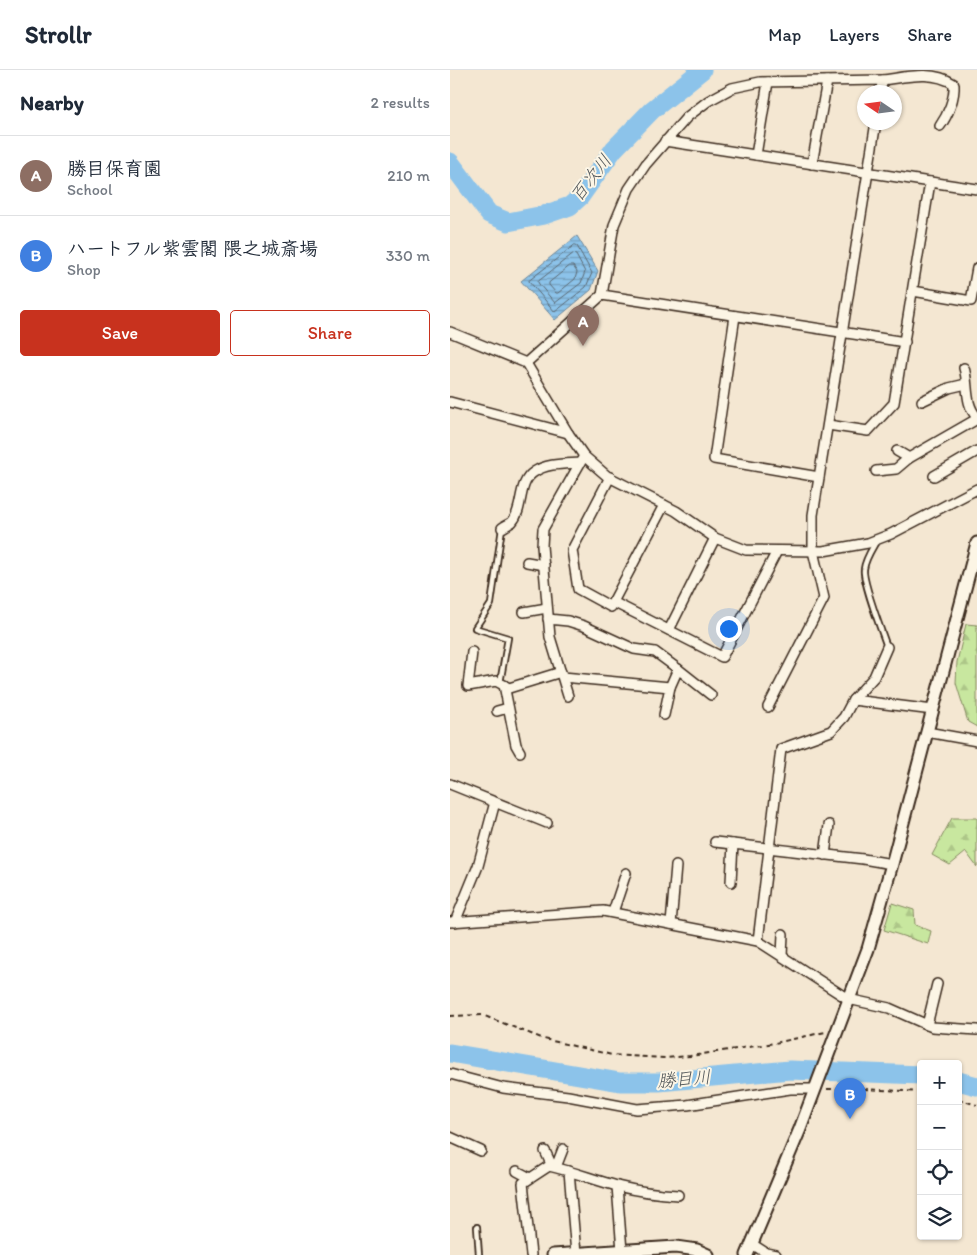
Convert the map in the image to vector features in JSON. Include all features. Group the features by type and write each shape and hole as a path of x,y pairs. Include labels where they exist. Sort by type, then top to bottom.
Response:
{"street":[{"path":"526,363 602,295 614,224 629,189 646,164 687,117 708,101 732,88 760,82 882,80 926,75 954,84 947,117 940,126"},
{"path":"881,85 882,80"},
{"path":"812,164 827,81"},
{"path":"756,155 768,82"},
{"path":"768,708 824,598 813,551 813,515 875,130"},
{"path":"666,141 977,189"},
{"path":"828,425 868,431 894,403 930,182"},
{"path":"913,291 971,301 977,268"},
{"path":"602,295 904,342"},
{"path":"735,316 714,459 820,477"},
{"path":"450,332 526,363 582,459 610,477 664,505 715,538 746,550 824,551 868,544 892,534 977,489"},
{"path":"876,471 896,469 909,458 977,418 974,414 973,397 966,384 964,368"},
{"path":"922,401 949,388 966,384"},
{"path":"450,402 568,433"},
{"path":"897,451 909,458"},
{"path":"934,476 977,451"},
{"path":"502,528 513,521 523,488 533,472 553,465 582,459"},
{"path":"568,696 550,637 542,546 543,529 582,459"},
{"path":"610,477 572,550 578,589 611,607 664,505"},
{"path":"668,630 715,538"},
{"path":"747,1255 800,1129 868,948 977,543"},
{"path":"613,602 722,657 777,551"},
{"path":"527,562 544,565"},
{"path":"524,612 547,608"},
{"path":"548,619 568,621 584,626 634,649 655,652 711,695"},
{"path":"758,941 781,749 831,731 844,717 853,700 874,677 887,647"},
{"path":"472,652 468,686 496,681 509,688 562,674 670,687"},
{"path":"664,715 670,687 678,669"},
{"path":"502,684 516,745 520,752"},
{"path":"853,700 933,710"},
{"path":"497,711 508,708"},
{"path":"927,732 973,743"},
{"path":"450,784 547,823"},
{"path":"495,802 478,866 453,922 603,911 758,941 848,999 889,1008 932,1027 977,1030"},
{"path":"825,855 829,825"},
{"path":"714,842 892,864"},
{"path":"731,882 733,844"},
{"path":"671,924 676,866"},
{"path":"613,912 626,873"},
{"path":"782,956 783,934"},
{"path":"928,1025 937,984"},
{"path":"450,1074 504,1088 568,1096 637,1109 687,1106 816,1086"},
{"path":"450,1137 481,1151"},
{"path":"554,1167 564,1149"},
{"path":"545,1151 554,1167"},
{"path":"531,1255 523,1183 549,1166 617,1186 678,1195"},
{"path":"517,1171 530,1178"},
{"path":"569,1171 576,1254"},
{"path":"617,1186 622,1251"},
{"path":"752,1244 766,1253 776,1255"},
{"path":"553,1255 622,1251 697,1250 708,1255"}],"lane":[{"path":"502,528 491,604 475,628 508,638 502,684"},
{"path":"877,540 863,569 865,583 887,647"},
{"path":"477,1227 479,1255"}],"path":[{"path":"450,1016 482,1015 544,1039 612,1055 665,1058 690,1056 836,1032"},
{"path":"816,1086 917,1092"},
{"path":"962,1100 977,1105"}],"green space":[{"path":"966,624 977,625 977,727 968,722 956,683 957,662"},
{"path":"952,818 977,818 977,867 966,852 950,865 932,855"},
{"path":"892,903 914,910 915,925 931,931 928,944 884,930"}],"water":[{"path":"577,236 598,271 591,290 555,320 521,281"}],"waterway":[{"name":"百次川","path":"450,162 489,214 508,222 544,215 570,206 580,197 614,149 652,110 702,70"},
{"name":"勝目川","path":"450,1053 620,1082 659,1082 790,1070 917,1075"},
{"name":"勝目川","path":"962,1082 977,1086"}],"place":[{"name":"勝目保育園","path":"583,346"},
{"name":"ハートフル紫雲閣 隈之城斎場","path":"850,1119"}]}
